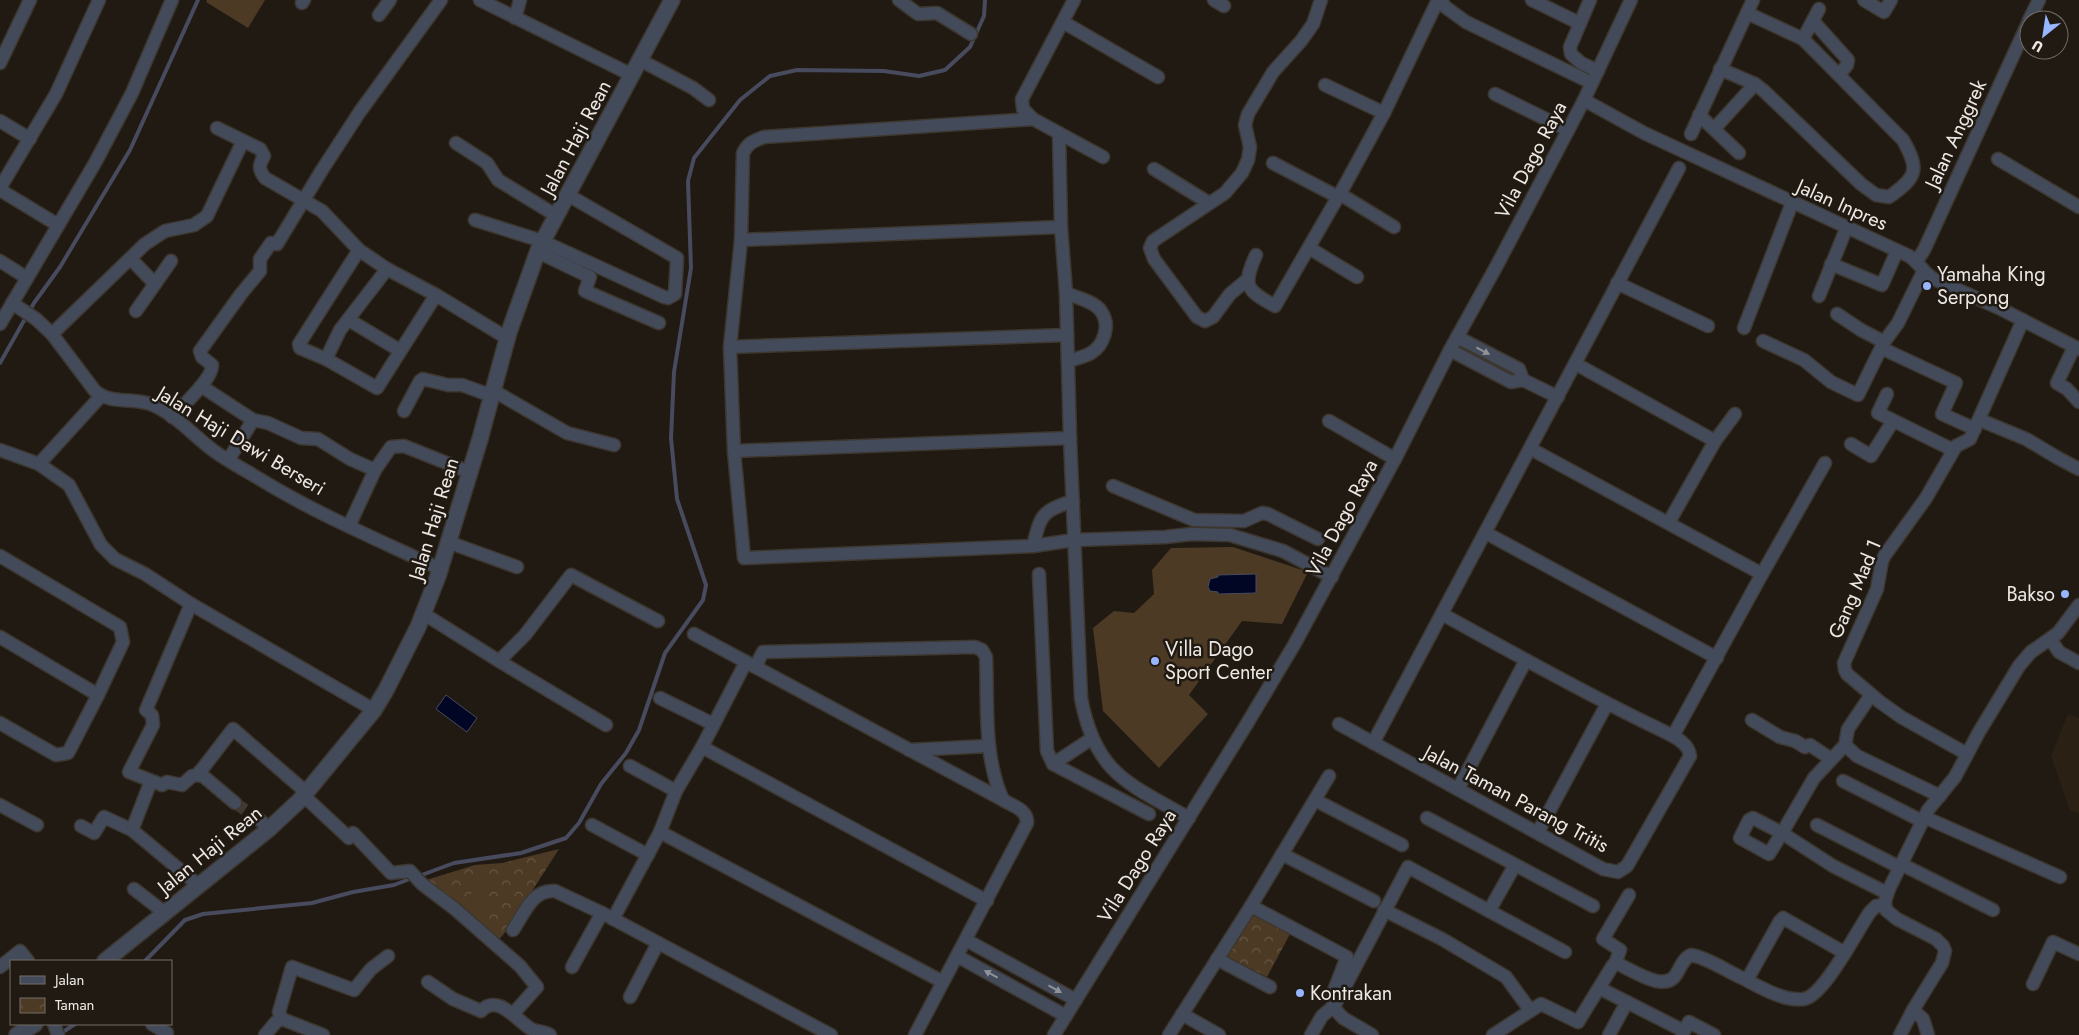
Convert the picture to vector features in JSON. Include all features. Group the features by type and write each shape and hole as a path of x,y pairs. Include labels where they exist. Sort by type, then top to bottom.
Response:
{"street":[{"path":"0,63 30,0"},
{"path":"58,225 0,189 56,94 99,0"},
{"path":"0,324 96,163 132,94 172,0"},
{"path":"379,15 390,0"},
{"path":"172,417 201,386 213,368 202,357 200,351 260,271 260,259 272,243 277,244 359,113 441,0"},
{"path":"480,0 632,75"},
{"path":"515,18 520,0"},
{"name":"Jalan Haji Rean","path":"106,960 198,885 264,824 305,794 374,710 424,614 440,570 494,391 507,338 540,247 672,0"},
{"path":"899,0 918,14 937,13 971,34"},
{"path":"1074,0 1022,99 1023,109 1033,118 1103,157"},
{"path":"1247,280 1230,294 1213,317 1205,321 1197,318 1154,259 1150,248 1153,241 1225,193 1242,173 1248,160 1250,147 1245,125 1248,114 1273,72 1301,41 1313,24 1321,0"},
{"path":"1256,255 1248,274 1249,287 1258,297 1275,306 1339,196 1384,113 1438,0"},
{"path":"1442,0 1444,6 1466,22 1592,83"},
{"path":"1532,0 1580,23"},
{"path":"1590,0 1570,47 1571,54 1581,63 1598,71"},
{"name":"Vila Dago Raya","path":"1054,1035 1189,818 1332,577 1450,350 1584,100 1631,0"},
{"path":"1691,134 1752,0"},
{"path":"1864,0 1884,12 1891,0"},
{"path":"1803,39 1819,9"},
{"path":"1720,69 1755,84 1780,105 1861,184 1876,196 1889,196 1912,178 1914,169 1910,152 1903,140 1803,39 1747,13"},
{"path":"1813,21 1848,60 1848,65 1839,75"},
{"path":"1063,22 1158,77"},
{"name":"Jalan Anggrek","path":"1763,341 1804,360 1831,382 1858,395 1883,345 1898,323 1920,267 1924,250 2019,42"},
{"path":"640,60 693,88 709,100"},
{"path":"1714,129 1755,84"},
{"path":"1325,85 1384,113"},
{"path":"1495,94 1568,130"},
{"name":"Jalan Inpres","path":"1584,100 1644,133 1897,250 1949,287 2023,320 2077,348"},
{"path":"1700,114 1739,154"},
{"path":"1033,118 764,137 747,145 743,153 741,240 730,347 734,451 744,558 1033,546 1074,540 1165,538 1192,534 1230,535 1263,544 1304,560 1332,577"},
{"path":"0,121 30,139"},
{"path":"217,128 260,149 264,156 260,165 260,172 265,178 322,211 359,250 387,270 436,295 507,338"},
{"path":"1059,133 1061,228 1068,335 1070,438 1081,698 1091,738 1104,760 1135,787 1189,818"},
{"path":"52,334 145,244 165,231 194,225 207,216 243,141"},
{"path":"456,143 487,163 498,180 557,216"},
{"path":"1998,159 2079,207"},
{"path":"1273,163 1339,196 1394,227"},
{"path":"1373,743 1679,168"},
{"path":"1154,169 1209,202"},
{"path":"476,220 664,297 668,298 675,294 677,258 568,195"},
{"path":"1744,328 1792,203"},
{"path":"741,240 1061,228"},
{"path":"1819,296 1844,234"},
{"path":"540,247 590,277 585,291 659,322"},
{"path":"1309,248 1357,277"},
{"path":"359,250 298,346 377,388 399,350 436,295"},
{"path":"1831,264 1882,285 1897,250"},
{"path":"131,259 154,284"},
{"path":"0,261 27,278"},
{"path":"136,311 171,261"},
{"path":"326,360 340,330 387,270"},
{"path":"1617,283 1708,326"},
{"path":"1066,293 1090,303 1101,311 1107,327 1103,341 1091,353 1068,362"},
{"path":"12,303 36,319 52,334 95,391 101,396 39,464"},
{"path":"1838,314 1883,345 1956,383 1942,414 2026,439 2079,468"},
{"path":"349,320 399,350"},
{"name":"Gang Mad 1","path":"1967,754 1901,717 1871,695 1847,674 1844,670 1844,663 1877,589 1882,561 1898,535 1926,498 1953,450 1956,446 1970,439 2023,320"},
{"path":"730,347 1068,335"},
{"path":"1457,337 1518,369 1524,380 1558,397"},
{"path":"2077,348 2057,383 2067,389 2079,402"},
{"path":"1450,350 1511,382 1524,380"},
{"path":"1576,364 1715,440"},
{"path":"404,411 420,380 423,379 448,385 462,385 484,393 494,391 567,433 614,445"},
{"path":"201,386 253,420 268,422 301,438 318,439 350,459 375,470"},
{"path":"1887,394 1878,414 1953,450"},
{"name":"Jalan Haji Dawi Berseri","path":"101,396 106,399 136,400 153,405 172,417 215,452 286,494 440,570"},
{"path":"1669,522 1715,440 1735,414"},
{"path":"229,459 253,420"},
{"path":"1329,421 1395,459"},
{"path":"1851,444 1871,456 1893,421"},
{"path":"734,451 1070,438"},
{"path":"349,526 375,470 391,447 404,446 469,472"},
{"path":"1531,449 1762,574"},
{"path":"0,450 39,464 69,485 102,545 115,559 145,574 191,604 374,710"},
{"path":"1673,736 1825,463"},
{"path":"1113,486 1194,520 1244,521 1262,513 1268,514 1318,539"},
{"path":"1033,546 1042,517 1050,510 1073,501"},
{"path":"1192,534 1194,520"},
{"path":"1486,533 1716,658"},
{"path":"448,542 517,567"},
{"path":"0,556 120,627 123,642 98,696 68,753 56,755 0,723"},
{"path":"1039,574 1047,751 1053,764 1149,814"},
{"path":"499,662 525,636 571,575 658,621"},
{"path":"191,604 146,710 152,715 153,725 129,772 162,784 167,782 182,785 192,776 203,776 235,803"},
{"path":"1900,1035 1942,963 1945,951 1936,939 1888,913 1886,899 1923,819 1955,777 2022,662 2031,652 2051,640 2063,628 2079,605"},
{"path":"424,614 499,662 606,725"},
{"name":"Jalan Taman Parang Tritis","path":"1339,724 1603,869 1618,872 1627,866 1690,756 1687,746 1673,736 1607,704 1442,614"},
{"path":"694,634 1003,800 1024,812 1028,818 987,901 915,1035"},
{"path":"0,637 98,696"},
{"path":"2051,640 2059,652 2079,663"},
{"path":"572,967 648,855 660,832 676,791 713,724 750,664 763,652 975,647 982,650 986,657 989,746 997,786 1003,800"},
{"path":"1458,789 1526,660"},
{"path":"1871,695 1848,729 1844,745 1814,778 1782,833 1886,899"},
{"path":"660,698 713,724"},
{"path":"1538,832 1607,704"},
{"path":"1752,720 1780,737 1795,741 1805,747 1810,745 1831,759"},
{"path":"197,775 233,729 305,794 349,838 353,833 391,873 414,876 520,966 536,984 536,988 513,1014"},
{"path":"1053,764 1091,738"},
{"path":"1844,745 1857,756 1940,796"},
{"path":"908,750 989,746"},
{"path":"702,747 987,901"},
{"path":"630,766 676,791"},
{"path":"1169,1035 1251,906 1329,776"},
{"path":"132,830 151,781"},
{"path":"1843,781 1923,819 2060,876"},
{"path":"1315,800 1402,845"},
{"path":"0,804 37,825"},
{"path":"81,826 94,833 104,817 132,830 198,885"},
{"path":"1427,818 1592,906"},
{"path":"592,825 648,855"},
{"path":"1817,825 1993,910"},
{"path":"660,832 943,982"},
{"path":"1282,854 1374,901"},
{"path":"1489,911 1514,864"},
{"path":"1311,1035 1322,1016 1333,1007 1408,867 1565,952"},
{"path":"134,889 164,913"},
{"path":"513,930 535,896 548,890 555,891 608,916 831,1035"},
{"path":"1493,1035 1543,1003 1578,1022 1608,970 1614,964 1620,950 1603,939 1629,895"},
{"path":"1614,964 1659,981 1667,982 1674,979 1687,957 1693,955 1783,996 1806,999 1822,986 1870,912 1886,899"},
{"path":"1251,906 1347,957 1333,993 1333,1007 1343,1018 1372,1035"},
{"path":"1384,910 1434,935 1506,977 1530,1010"},
{"path":"1747,980 1783,918 1845,953"},
{"path":"966,940 1076,1000"},
{"path":"2033,984 2053,942 2079,954"},
{"path":"630,997 658,943"},
{"path":"0,967 20,951 27,960"},
{"path":"323,1035 282,1019 279,1012 292,967 354,990 371,968 388,956"},
{"path":"957,956 1066,1016"},
{"path":"1217,959 1270,986"},
{"path":"428,982 453,999 481,1012 486,1006 495,1004 513,1014 531,1032 550,1035"},
{"path":"1605,991 1683,1033 1689,1022 1714,1035"},
{"path":"1608,1035 1627,1002"},
{"path":"1913,1010 1923,1019 1928,1035"},
{"path":"1182,1014 1219,1035"},
{"path":"265,1035 276,1022 282,1019"},
{"path":"17,1035 33,1025"},
{"path":"154,1025 167,1033"}],"shaded area":[{"path":"2068,714 2079,718 2079,813 2070,811 2051,756"}],"green space":[{"path":"207,0 265,0 248,28 206,2"},
{"name":"Villa Dago Sport Center","path":"1233,547 1308,572 1282,624 1242,621 1189,695 1208,714 1159,768 1103,711 1093,628 1114,611 1134,613 1154,594 1152,570 1171,548"},
{"path":"559,849 507,930 497,942 423,881 475,865 502,863"},
{"path":"473,873 491,874 488,909 470,907"},
{"path":"1251,911 1290,934 1267,977 1224,955"}],"water":[{"path":"1256,574 1256,593 1218,594 1218,592 1210,591 1208,587 1210,579 1218,577 1218,575"},
{"path":"446,695 477,718 467,732 436,709"}],"waterway":[{"path":"0,363 34,303 60,267 130,150 198,0"},
{"path":"419,876 454,863 521,853 566,838 579,823 601,784 626,753 639,730 665,653 703,600 706,585 677,499 671,438 674,372 691,268 688,181 694,158 740,100 770,76 797,70 884,71 919,76 945,70 970,47 984,16 985,0"},
{"path":"146,960 185,920 203,914 312,903 353,892 394,885 412,878"},
{"path":"60,1034 74,1025"}],"tunnel":[{"path":"235,803 259,819"}],"place":[{"name":"Yamaha King Serpong","path":"1927,286"},
{"name":"Bakso","path":"2065,594"},
{"name":"Villa Dago Sport Center","path":"1155,661"},
{"name":"Kontrakan","path":"1300,993"}]}
